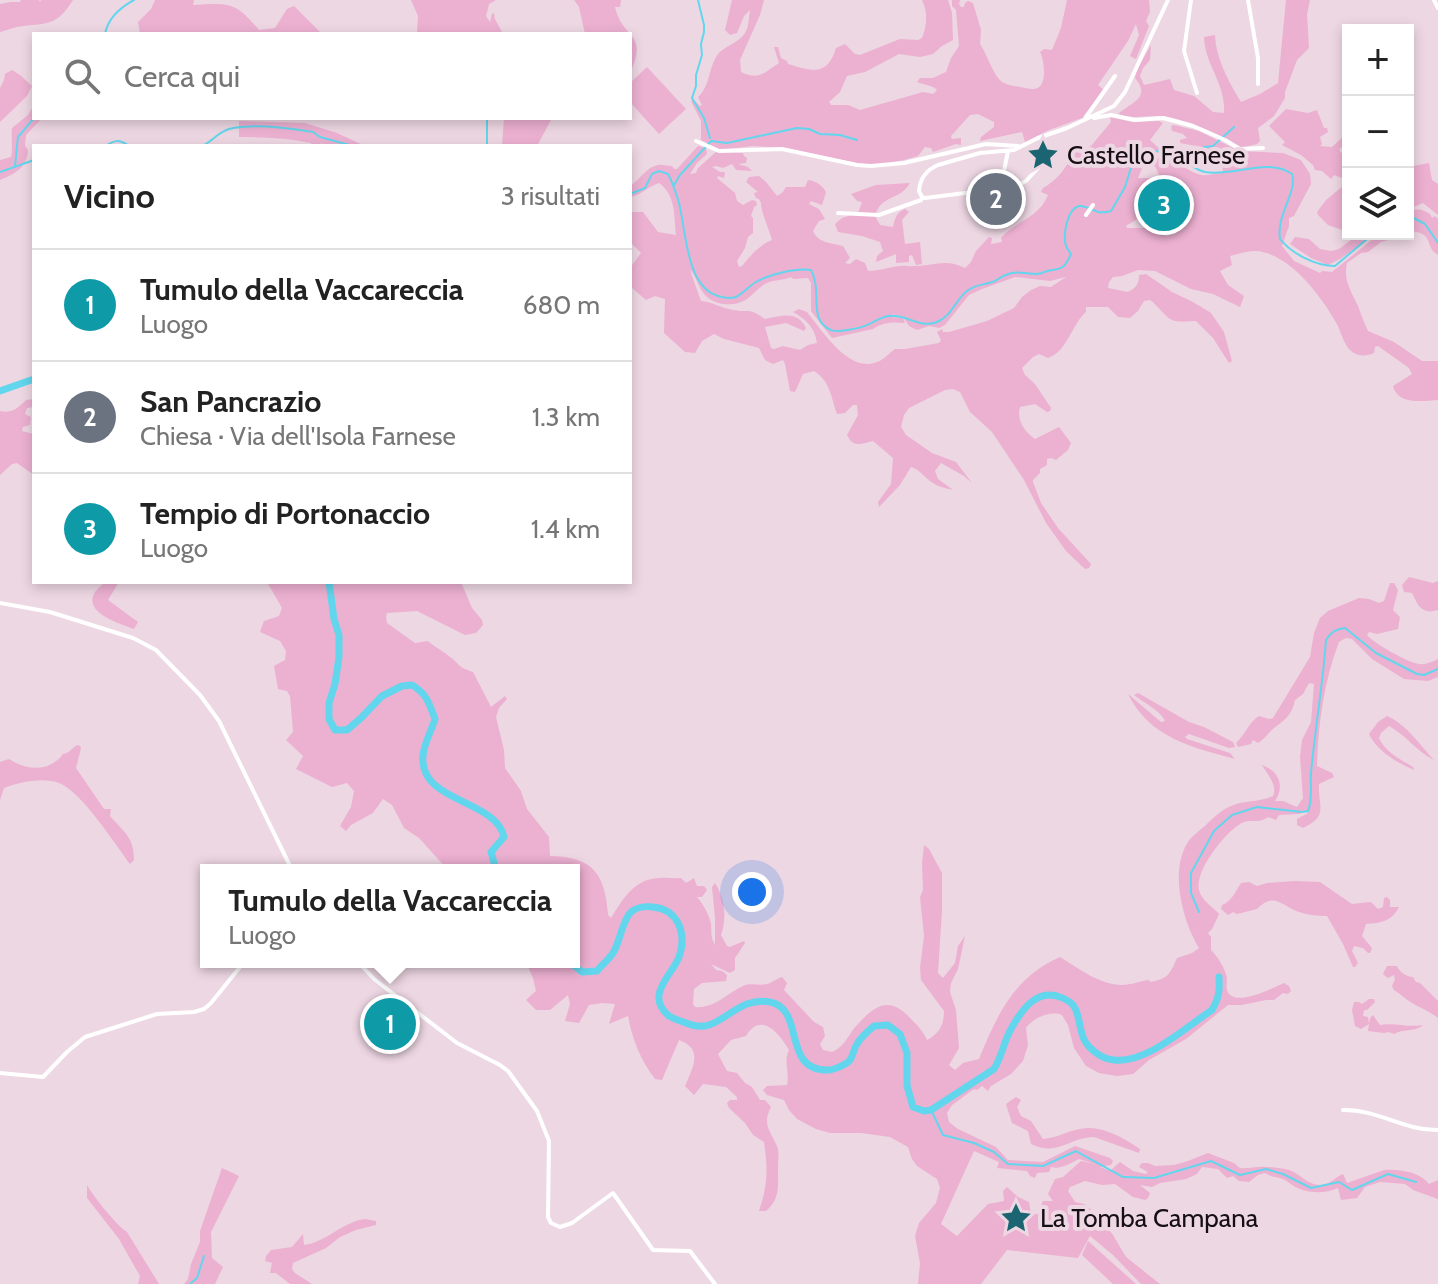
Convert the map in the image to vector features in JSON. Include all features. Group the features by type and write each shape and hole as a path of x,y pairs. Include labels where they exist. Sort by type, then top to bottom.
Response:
{"street":[{"path":"1038,168 1026,181 1009,190 923,198 919,189 922,179 932,167 980,153 1021,147 1114,106 1122,98 1168,0"},
{"path":"1191,0 1184,51 1197,93"},
{"path":"1248,0 1258,61 1258,84"},
{"path":"1434,0 1438,8"},
{"path":"1087,119 1115,76"},
{"path":"1087,119 1111,115 1135,120 1158,118 1178,121 1240,149 1263,148"},
{"path":"698,142 723,152 782,149 876,166 904,163 986,144 1021,147"},
{"path":"1003,176 1008,151"},
{"path":"838,213 879,215 921,200"},
{"path":"0,603 50,612 152,646 214,713 289,864"},
{"path":"0,1073 43,1077 85,1037 157,1014 204,1009 239,968"},
{"path":"364,968 457,1043 500,1065 512,1076 537,1111 549,1141 548,1217 551,1223 560,1227 572,1223 613,1193 652,1249 659,1252 690,1251 715,1284"},
{"path":"1343,1110 1361,1111 1414,1128 1438,1130"}],"shaded area":[{"path":"21,0 73,0 53,21 0,32 0,4"},
{"path":"155,0 194,0 193,5 223,4 244,14 259,30 275,28 287,9 294,6 320,32 140,32 138,22"},
{"path":"411,0 496,0 489,4 486,16 490,22 494,13 502,32 417,32 418,16"},
{"path":"574,0 621,0 620,7 615,7 628,32 585,32 579,7"},
{"path":"732,0 764,0 740,60 741,72 753,76 779,63 774,47 778,47 781,58 788,64 818,70 828,64 836,48 845,44 860,55 900,39 918,40 922,38 926,24 922,0 948,0 953,40 933,54 920,57 899,54 865,72 847,76 840,92 829,102 831,105 848,105 860,110 923,92 933,94 937,90 917,82 920,78 933,78 946,72 959,46 956,10 952,0 960,0 961,7 968,1 973,3 981,30 980,44 999,79 1008,85 1030,89 1042,84 1044,70 1040,52 1052,50 1067,0 1149,0 1150,12 1146,21 1149,26 1136,59 1130,56 1139,35 1136,24 1098,85 1104,90 1082,118 1025,142 1022,132 980,141 994,127 994,122 978,114 970,115 951,136 952,139 961,138 961,145 933,152 925,147 918,156 880,165 785,148 752,146 721,150 701,140 701,121 691,101 702,105 698,97 705,88 713,62 723,50 741,38 748,27 750,10 737,33 730,35 725,30"},
{"path":"1286,0 1310,0 1307,14 1309,48 1297,60 1285,98 1274,116 1258,128 1260,141 1257,144 1241,148 1212,132 1176,119 1118,114 1140,95 1140,85 1135,78 1151,45 1150,60 1140,76 1144,85 1170,79 1174,90 1194,96 1213,112 1224,113 1224,102 1204,37 1215,35 1221,61 1241,102 1278,83"},
{"path":"632,36 637,50 632,68"},
{"path":"647,67 686,109 659,134 632,104 632,81"},
{"path":"12,70 32,86 27,96 0,122 0,88 5,74"},
{"path":"32,108 32,120 40,120 26,135 25,146 28,150 23,166 0,180 0,160 11,157 12,128"},
{"path":"1286,109 1308,113 1317,110 1328,132 1320,137 1320,146 1332,147 1342,138 1339,150 1342,153 1342,178 1334,175 1331,179 1322,171 1315,170 1301,155 1282,145 1285,142 1269,126"},
{"path":"1110,117 1132,122 1163,123 1150,140 1161,150 1140,165 1142,168 1138,178 1149,178 1151,187 1145,200 1147,209 1145,214 1126,226 1146,228 1173,214 1175,221 1168,226 1166,236 1175,234 1182,225 1179,219 1186,208 1195,204 1169,200 1171,192 1166,196 1154,165 1157,158 1170,159 1202,175 1223,173 1222,164 1215,153 1203,147 1180,143 1180,140 1187,138 1172,131 1171,126 1199,131 1239,151 1283,153 1301,160 1310,174 1311,184 1294,216 1289,218 1282,246 1294,261 1320,273 1332,272 1372,240 1388,240 1347,263 1350,290 1368,331 1394,342 1422,361 1438,361 1438,400 1411,400 1400,396 1393,386 1412,374 1409,368 1378,346 1374,353 1368,355 1351,351 1331,313 1313,289 1292,267 1268,253 1252,251 1230,256 1232,265 1220,271 1228,285 1244,296 1240,307 1213,294 1191,289 1155,271 1138,270 1113,277 1108,288 1128,292 1136,285 1139,275 1146,274 1211,313 1224,332 1232,361 1229,363 1213,338 1196,321 1173,320 1150,300 1144,301 1130,318 1118,317 1108,307 1086,307 1086,312 1055,355 1048,358 1039,354 1022,368 1051,408 1047,412 1035,404 1020,407 1020,421 1025,429 1035,439 1059,427 1071,443 1056,460 1047,459 1047,465 1040,469 1033,482 1041,503 1058,528 1091,564 1085,569 1066,551 1046,523 1024,480 992,432 970,412 960,392 945,390 909,408 901,427 906,435 932,453 956,462 972,483 941,463 935,471 938,479 953,490 945,488 911,467 900,485 879,507 878,502 891,484 893,458 873,441 858,444 849,439 847,435 858,415 857,405 837,414 827,385 814,371 803,374 795,392 790,391 783,360 773,364 765,360 759,348 714,334 702,341 695,353 685,352 664,333 665,299 655,296 646,300 632,288 632,265 641,253 632,244 632,212 643,212 658,232 676,235 673,206 665,188 659,183 632,196 632,184 654,166 677,169 698,146 706,148 707,154 690,174 696,173 716,152 743,153 746,163 738,164 752,171 736,170 732,164 723,168 712,167 725,172 724,178 717,178 735,193 737,201 743,205 756,201 751,216 753,233 737,261 739,267 772,240 761,203 754,193 758,192 746,182 749,177 759,176 777,196 786,187 805,187 808,180 823,187 826,192 822,205 811,201 809,204 819,209 825,219 819,221 813,231 815,235 843,246 850,258 845,263 850,264 856,259 865,263 868,271 945,263 965,268 989,237 992,238 991,244 1002,242 1001,238 1007,232 1039,209 1048,195 1041,192 1043,188 1059,175 1069,161 1068,147 1079,151 1091,146 1111,122","holes":["690,270 706,296 715,302 737,303 770,282 791,277 808,278 811,283 811,311 832,338 885,324 905,323 903,318 892,317 893,314 903,317 909,326 917,330 929,326 939,328 945,325 969,295 982,289 1015,277 1050,281 1066,277 1051,287 1040,286 1031,290 1014,308 987,321 949,332 942,329 937,332 941,340 939,343 895,349 880,361 864,364 845,355 807,312 799,309 793,312 809,324 817,343 800,350 783,346 771,348 765,327 786,323 804,331 806,328 802,322 794,316 765,319 752,312 701,301"]},
{"path":"504,120 551,120 538,144 502,144"},
{"path":"239,121 305,123 361,144 311,144 239,137"},
{"path":"1429,163 1432,180 1438,184 1438,215 1423,203 1414,207 1414,166"},
{"path":"910,183 901,193 882,204 875,216 880,225 893,227 900,212 905,209 909,212 902,220 905,244 920,242 922,264 916,265 912,255 909,262 896,263 896,254 876,262 883,251 880,242 838,232 835,224 858,213 862,202 851,194 876,185"},
{"path":"1342,187 1342,230 1328,225 1318,215 1326,200"},
{"path":"1414,210 1423,211 1438,219 1438,255 1426,237 1414,232"},
{"path":"1295,237 1309,239 1320,249 1339,249 1351,240 1366,240 1328,265 1290,244"},
{"path":"32,399 32,407 27,408 25,414 31,417 30,425 23,427 22,431 32,434 32,474 17,463 0,475 0,411 11,411"},
{"path":"1409,577 1433,583 1438,581 1438,610 1424,610 1412,593 1404,592 1402,585"},
{"path":"1390,583 1394,583 1398,590 1393,610 1400,617 1398,629 1377,634 1369,632 1367,635 1414,663 1424,664 1438,659 1438,677 1428,681 1404,679 1372,659 1352,639 1339,642 1323,703 1317,766 1334,777 1319,784 1319,815 1303,828 1297,825 1297,819 1308,813 1304,811 1279,815 1276,820 1268,817 1244,822 1229,833 1213,852 1199,882 1202,897 1219,914 1208,933 1211,950 1225,970 1227,990 1231,995 1237,998 1253,996 1284,983 1291,991 1274,1000 1228,1005 1186,1039 1149,1060 1133,1074 1117,1076 1099,1073 1086,1066 1074,1048 1062,1015 1042,1016 1026,1028 1028,1045 1023,1061 1011,1074 988,1091 982,1086 974,1089 952,1105 947,1113 949,1122 958,1129 996,1147 1008,1160 1043,1162 1075,1146 1110,1158 1113,1161 1111,1165 1100,1167 1110,1171 1120,1162 1133,1171 1146,1174 1148,1172 1139,1167 1142,1163 1174,1165 1208,1153 1240,1168 1290,1170 1320,1185 1343,1174 1347,1183 1384,1170 1402,1171 1415,1174 1429,1184 1438,1180 1438,1199 1405,1184 1380,1182 1365,1187 1357,1198 1341,1200 1338,1188 1310,1192 1265,1173 1249,1182 1239,1181 1233,1176 1227,1178 1218,1169 1202,1167 1197,1174 1186,1179 1152,1187 1140,1185 1150,1193 1145,1200 1133,1197 1115,1184 1085,1181 1070,1187 1068,1191 1075,1202 1084,1204 1094,1212 1126,1257 1160,1284 1141,1284 1090,1236 1078,1258 1007,1250 981,1284 918,1284 920,1263 915,1236 919,1223 936,1203 940,1188 937,1179 917,1166 908,1147 890,1137 830,1133 816,1129 797,1119 784,1100 767,1095 763,1090 767,1086 787,1085 789,1050 769,1027 758,1025 746,1036 731,1040 718,1054 727,1071 737,1073 760,1100 765,1100 771,1107 767,1124 778,1149 778,1187 771,1206 766,1211 759,1211 766,1177 764,1142 753,1135 729,1108 727,1103 737,1100 737,1097 726,1087 703,1084 694,1095 685,1086 694,1059 692,1048 679,1040 662,1080 655,1079 638,1049 628,1016 609,1024 615,1004 589,1005 579,1023 565,1021 570,1004 568,995 550,1010 536,1010 526,1000 536,991 529,968 580,968 580,864 443,864 419,838 404,828 392,805 383,799 373,813 346,831 340,826 351,807 354,791 347,783 332,787 296,769 303,756 286,740 293,732 290,696 287,691 278,689 274,666 285,660 286,651 280,641 260,632 264,621 279,616 282,608 268,584 462,584 472,608 482,620 483,625 476,633 465,635 417,611 387,613 387,623 415,643 428,641 461,667 473,672 491,707 505,696 507,699 496,717 505,768 521,791 527,809 549,837 550,856 577,860 594,870 600,878 611,918 630,891 643,882 681,878 686,883 694,878 697,886 704,886 707,890 702,897 697,897 709,917 715,945 712,887 715,883 724,909 721,935 730,947 745,943 735,958 735,970 730,973 711,964 727,975 726,981 702,983 694,989 695,1007 714,1003 743,986 767,984 782,977 787,983 784,990 814,1022 823,1027 825,1036 820,1044 823,1050 832,1052 837,1049 871,1011 884,1005 904,1012 927,1040 931,1038 940,1028 944,1011 921,980 924,936 920,897 923,890 924,845 942,873 938,973 943,978 955,963 958,946 965,936 950,992 956,1010 959,1048 949,1065 955,1070 963,1063 979,1059 1000,1013 1019,986 1044,965 1060,957 1097,979 1125,985 1165,977 1177,958 1199,948 1188,925 1180,896 1182,854 1188,842 1224,810 1236,804 1273,796 1273,784 1262,765 1273,771 1279,780 1280,790 1275,801 1297,807 1303,798 1300,757 1302,740 1311,722 1314,684 1309,683 1295,700 1288,717 1258,743 1253,740 1251,744 1238,747 1236,743 1259,716 1273,718 1310,657 1320,618 1328,611 1359,598 1379,603 1384,601","holes":["974,1151 999,1162 997,1168 1027,1171 1035,1178 1037,1173 1049,1172 1051,1167 1062,1167 1079,1159 1095,1164 1081,1161 1063,1177 1055,1179 1048,1194 1053,1201 1043,1201 1038,1214 1031,1214 1029,1202 1007,1187 1003,1191 1004,1201 988,1204 957,1236 941,1224"]},
{"path":"103,584 118,584 108,600 138,622 134,629 98,612 92,599"},
{"path":"1138,693 1233,742 1235,747 1229,748 1189,734 1185,737 1230,753 1235,759 1188,745 1160,731 1137,709 1128,694 1161,722 1165,721 1156,710 1134,695"},
{"path":"1387,716 1407,729 1434,760 1389,726 1379,738 1393,755 1414,770 1382,751 1369,734"},
{"path":"77,745 81,748 76,768 104,809 111,809 110,816 130,840 134,860 130,864 87,807 59,783 39,780 17,784 4,788 0,800 0,762 9,759 23,766 45,767"},
{"path":"1295,881 1320,882 1352,904 1371,902 1378,909 1383,907 1384,898 1387,897 1390,907 1399,907 1386,920 1366,924 1362,936 1372,948 1368,953 1354,946 1352,951 1358,963 1355,967 1327,916 1302,913 1273,900 1257,909 1237,914 1233,912 1228,915 1221,909 1241,883 1249,882 1257,886"},
{"path":"1387,966 1397,966 1438,1001 1438,1018 1394,990 1394,975 1388,978 1383,974"},
{"path":"1369,999 1375,1002 1364,1010 1363,1016 1368,1017 1369,1024 1361,1029 1355,1026 1354,1002 1362,1004"},
{"path":"392,1003 407,1012 406,1030 386,1047 377,1047 377,1022"},
{"path":"1373,1015 1380,1025 1423,1025 1394,1034 1368,1031"},
{"path":"1016,1097 1021,1100 1017,1107 1021,1116 1031,1121 1043,1139 1096,1128 1127,1141 1140,1149 1139,1153 1094,1137 1049,1148 1031,1144 1028,1131 1012,1123 1006,1104"},
{"path":"222,1168 239,1176 211,1232 212,1258 223,1267 215,1284 184,1284 188,1279 200,1242 200,1231"},
{"path":"87,1185 127,1232 159,1284 138,1284 140,1276 119,1239 87,1198"},
{"path":"365,1219 376,1221 376,1225 340,1237 326,1248 293,1263 295,1273 312,1284 290,1284 276,1273 270,1273 272,1263 265,1261 271,1250 292,1247 303,1234 304,1245 312,1243"},
{"path":"1088,1241 1136,1284 1113,1284 1082,1255"}],"waterway":[{"path":"106,32 115,14 134,0"},
{"path":"698,0 704,32 692,98 704,118 710,138"},
{"path":"15,166 18,137 32,120"},
{"path":"487,120 487,144"},
{"path":"206,144 229,129 260,126 313,132 346,144"},
{"path":"1186,163 1204,147 1213,146 1234,127"},
{"path":"674,185 711,141 727,143 797,128 857,140"},
{"path":"108,144 117,141 126,144"},
{"path":"632,193 645,188 652,174 659,171 668,174 679,203 693,270 707,291 720,297 734,298 768,276 811,270 819,319 834,331 860,327 889,316 931,324 946,316 963,294 973,287 1017,272 1039,274 1062,267 1071,254 1065,238 1072,212 1079,206 1098,212 1111,211 1125,187 1135,155 1144,152 1170,153 1205,172 1272,167 1292,174 1292,188 1281,221 1280,239 1291,250 1312,261 1335,266 1366,240"},
{"path":"0,172 32,161"},
{"path":"1414,218 1425,224 1438,243"},
{"path":"0,391 32,380"},
{"path":"329,584 339,635 339,657 329,703 329,719 335,730 347,730 382,696 402,686 417,688 427,699 435,719 423,752 425,771 433,783 445,792 487,815 498,825 504,837 491,852 494,864"},
{"path":"1199,912 1191,893 1191,873 1214,831 1232,815 1257,807 1308,811 1326,640 1330,635 1345,628 1376,653 1417,674 1424,675 1438,669"},
{"path":"577,968 582,972 597,971 613,953 625,922 635,909 662,909 679,924 682,940 679,957 659,995 661,1006 669,1016 698,1026 708,1025 746,1004 770,1002 781,1007 788,1016 804,1061 813,1068 828,1070 848,1062 859,1041 874,1026 888,1025 900,1034 907,1053 907,1086 913,1107 924,1111 931,1110 994,1069 1019,1015 1035,999 1049,995 1066,999 1077,1011 1084,1039 1094,1052 1109,1059 1126,1060 1165,1043 1212,1010 1218,994 1219,977"},
{"path":"931,1110 943,1135 974,1143 994,1152 1008,1164 1043,1166 1076,1151 1123,1177 1154,1178 1211,1161 1240,1175 1266,1169 1311,1188 1339,1182 1352,1190 1388,1174 1416,1182"},
{"path":"190,1284 197,1278 204,1256"}],"place":[{"name":"Castello Farnese","path":"1043,155"},
{"name":"San Pancrazio","path":"996,199"},
{"name":"Tempio di Portonaccio","path":"1164,205"},
{"name":"Tumulo della Vaccareccia","path":"390,1024"},
{"name":"La Tomba Campana","path":"1016,1218"}]}
